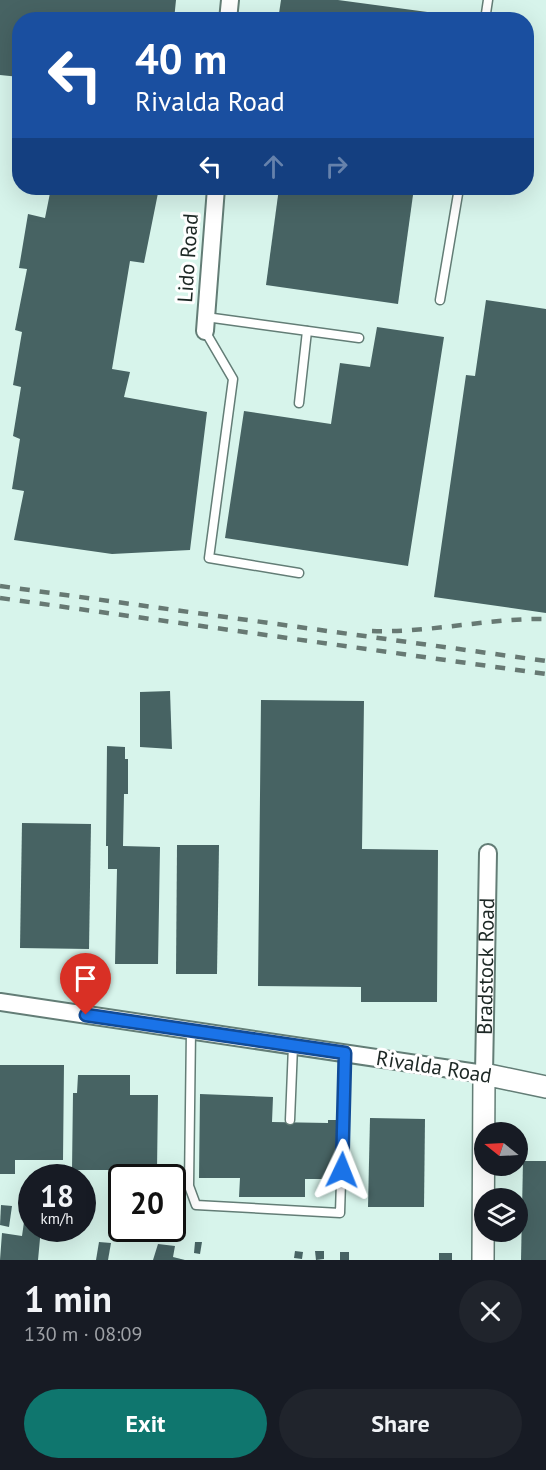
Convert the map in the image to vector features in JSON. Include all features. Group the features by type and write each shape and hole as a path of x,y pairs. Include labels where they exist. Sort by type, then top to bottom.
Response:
{"street":[{"name":"Lido Road","path":"206,324 215,195"},
{"name":"Bradstock Road","path":"483,1260 488,853"},
{"name":"Rivalda Road","path":"0,1002 484,1074 546,1088"}],"lane":[{"path":"440,300 458,195"},
{"path":"206,324 307,331 359,338"},
{"path":"206,324 233,379 209,558 299,573"},
{"path":"299,403 307,331"},
{"path":"191,1030 189,1186 196,1205 340,1213 345,1053"},
{"path":"290,1120 293,1046"}],"building":[{"path":"0,0 176,0 175,12 12,12 12,76 0,75"},
{"path":"281,0 338,0 427,12 279,12"},
{"path":"50,195 158,195 144,263 130,261 112,369 130,372 124,397 207,412 190,550 112,554 14,540 24,491 12,489 20,439 13,436 21,387 13,385 22,332 15,330 27,269 19,268 28,214 45,218"},
{"path":"278,195 413,195 398,304 266,285"},
{"path":"486,300 546,309 546,613 434,597 466,375 475,376"},
{"path":"377,327 444,337 408,566 225,538 244,411 331,424 340,363 370,367"},
{"path":"170,691 172,749 140,747 140,692"},
{"path":"261,700 364,701 362,849 438,850 437,1002 361,1002 361,987 258,986"},
{"path":"107,746 125,747 125,759 128,759 128,794 124,794 123,846 160,847 158,964 115,964 117,869 108,869 108,846 106,846"},
{"path":"22,823 91,824 89,949 20,948"},
{"path":"177,845 219,845 217,974 176,974"},
{"path":"0,1065 64,1065 63,1160 15,1160 15,1174 0,1174"},
{"path":"78,1075 130,1075 130,1095 158,1095 157,1164 108,1164 108,1170 96,1170 96,1164 72,1164 73,1093 77,1093"},
{"path":"200,1094 273,1097 272,1122 328,1123 328,1120 337,1120 337,1179 305,1179 305,1197 239,1197 240,1178 199,1178"},
{"path":"370,1118 425,1119 424,1207 368,1207"},
{"path":"528,1161 546,1161 546,1260 521,1260 521,1242 528,1242 528,1188 522,1188 523,1176 528,1176"},
{"path":"1,1205 12,1206 9,1227 0,1225"},
{"path":"2,1233 18,1235 18,1242 40,1242 38,1260 0,1260"},
{"path":"99,1242 111,1243 108,1260 96,1260"},
{"path":"195,1242 202,1242 200,1254 194,1253"},
{"path":"158,1244 175,1246 173,1257 185,1260 153,1260"},
{"path":"295,1251 303,1252 302,1259 294,1258"},
{"path":"315,1251 324,1251 324,1259 316,1260"},
{"path":"340,1252 349,1252 349,1260 340,1260"},
{"path":"439,1253 452,1253 452,1260 439,1260"}],"railway":[{"path":"0,586 546,661"},
{"path":"0,598 546,674"},
{"path":"372,631 416,630 524,619 546,619"}],"route":[{"path":"86,1015 345,1053 342,1170"}]}
